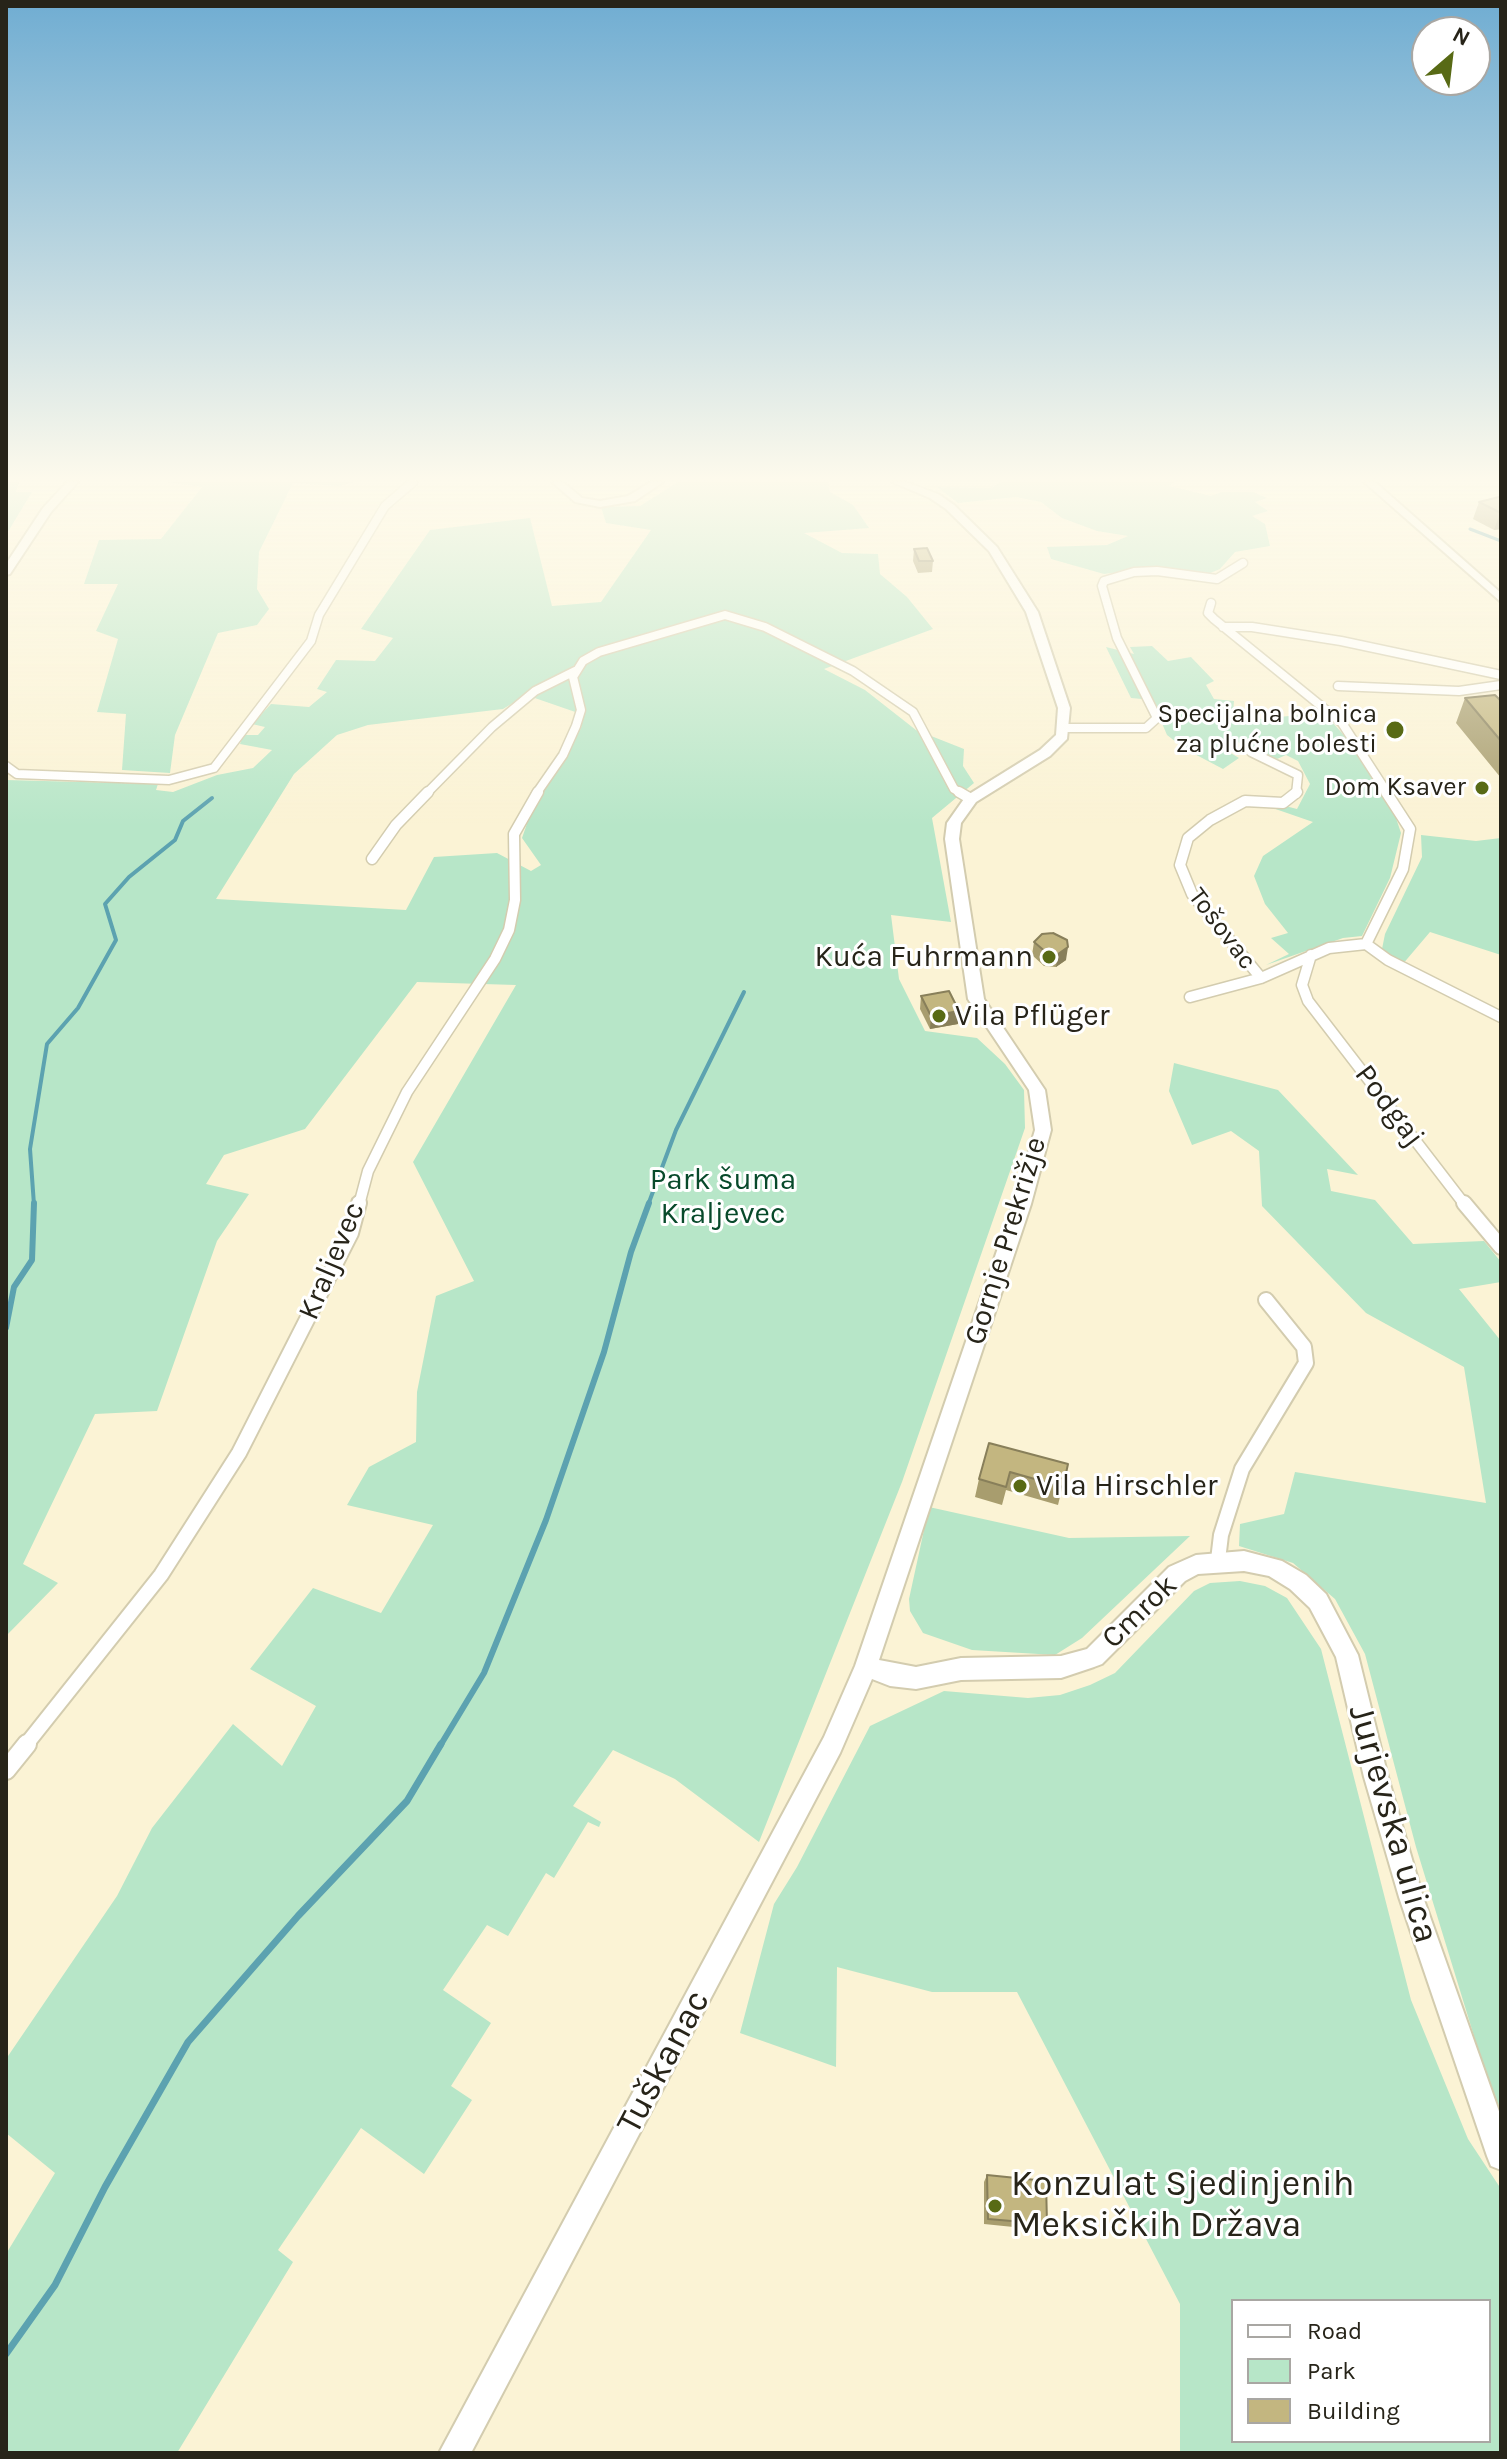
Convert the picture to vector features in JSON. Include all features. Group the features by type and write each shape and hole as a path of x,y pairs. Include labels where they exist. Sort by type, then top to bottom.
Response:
{"street":[{"path":"6,766 17,774 169,780 214,768 311,641 319,615 330,597"},
{"path":"372,859 396,825 492,727 535,691 575,671 583,661 599,652 713,616 725,615 765,627 853,671 913,712 954,789 971,799 1045,753 1064,728 1064,708 1032,612 1023,597"},
{"path":"1064,728 1146,728 1153,725 1157,718 1117,638 1105,597"},
{"path":"1211,603 1208,613 1223,627 1342,723 1410,829 1403,869 1366,944"},
{"path":"1223,627 1263,628 1341,641 1501,675"},
{"name":"Kraljevec","path":"6,1770 161,1575 239,1453 351,1233 368,1171 380,1143 407,1092 495,959 509,930 515,900 514,834 522,815 563,755 581,710 574,695 575,671"},
{"path":"1338,686 1459,691 1501,685"},
{"name":"Tošovac","path":"1251,752 1298,775 1296,795 1283,803 1245,801 1210,820 1188,838 1180,865 1192,894 1261,978"},
{"name":"Gornje Prekrižje","path":"866,1666 1022,1204 1043,1130 1037,1090 976,999 952,839 954,823 971,799"},
{"path":"1190,997 1261,978 1343,944 1366,944 1388,960 1501,1015"},
{"name":"Podgaj","path":"1311,955 1302,985 1308,1001 1433,1166 1501,1247"},
{"path":"1218,1560 1221,1535 1242,1469 1269,1419 1303,1373 1306,1363 1304,1347 1266,1300"},
{"name":"Cmrok","path":"866,1666 890,1675 916,1678 961,1669 1061,1667 1094,1657 1177,1574 1218,1560"},
{"name":"Jurjevska ulica","path":"1218,1560 1244,1561 1274,1568 1318,1601 1332,1623 1347,1655 1411,1897 1501,2156"},
{"name":"Tuškanac","path":"454,2453 786,1833 832,1745 866,1666"}],"green space":[{"path":"112,597 262,597 269,609 257,625 218,633 175,735 170,773 122,770 126,714 97,712 118,639 96,631"},
{"name":"Park šuma Kraljevec","path":"383,597 550,597 552,606 601,602 605,597 907,597 933,629 824,669 865,690 916,730 964,749 963,766 974,783 932,818 951,922 891,915 899,979 925,1031 977,1038 1005,1064 1024,1090 1025,1128 902,1482 759,1842 675,1779 613,1750 573,1806 601,1822 599,1827 588,1822 554,1878 546,1873 508,1936 487,1925 443,1990 491,2023 451,2086 472,2100 424,2174 361,2128 278,2250 293,2262 177,2453 6,2453 6,2254 55,2173 6,2133 6,2059 117,1896 152,1828 233,1724 282,1766 316,1706 250,1669 313,1588 381,1613 433,1525 347,1505 369,1467 416,1442 417,1392 436,1296 474,1281 413,1162 516,985 417,982 305,1129 224,1155 206,1184 249,1194 217,1241 157,1411 95,1414 23,1564 58,1583 6,1636 6,780 158,784 156,790 173,792 217,775 253,768 272,750 240,744 243,735 258,735 265,727 252,724 271,704 309,707 327,692 317,689 336,660 375,661 393,638 361,629","holes":["526,695 584,715 581,728 530,815 522,838 541,865 531,871 497,853 434,857 406,910 216,899 294,774 337,735 368,725 503,709"]},
{"path":"1152,646 1168,661 1191,657 1214,681 1206,685 1214,699 1234,701 1233,713 1239,721 1299,715 1312,723 1332,722 1352,744 1395,815 1401,833 1390,878 1362,936 1343,938 1266,965 1289,954 1271,938 1288,933 1265,904 1254,876 1263,856 1313,822 1261,804 1270,802 1297,809 1310,784 1298,761 1286,755 1277,759 1233,740 1224,749 1239,758 1223,769 1185,749 1167,735 1152,700 1131,698 1106,647 1134,654 1130,647"},
{"path":"1421,835 1476,841 1501,838 1501,955 1430,932 1402,965 1385,954 1382,949 1385,934 1422,857"},
{"path":"1174,1063 1278,1090 1358,1175 1327,1169 1331,1191 1375,1200 1413,1244 1484,1241 1501,1262 1501,1282 1459,1289 1501,1341 1501,2113 1489,2085 1416,1847 1365,1654 1335,1599 1293,1563 1239,1546 1240,1524 1284,1514 1295,1472 1486,1503 1464,1367 1366,1313 1262,1206 1259,1151 1231,1131 1192,1145 1169,1091"},
{"path":"929,1507 1069,1538 1190,1536 1082,1638 1055,1655 972,1650 923,1633 910,1611 909,1599"},
{"path":"1240,1581 1265,1586 1287,1598 1321,1649 1411,2000 1468,2139 1501,2189 1501,2453 1180,2453 1180,2304 1017,1992 932,1992 837,1967 836,2067 740,2033 774,1904 797,1867 870,1726 944,1691 1028,1698 1060,1695 1090,1685 1115,1673 1194,1591 1210,1583"}],"building":[{"path":"1495,695 1501,701 1501,741 1465,698"},
{"path":"1053,933 1067,940 1068,947 1058,954 1047,953 1034,942 1042,934"},
{"path":"949,991 959,1011 931,1016 921,996"},
{"path":"989,1443 1068,1464 1063,1487 1010,1472 1006,1487 979,1479"},
{"path":"987,2175 1046,2181 1047,2224 988,2219"}],"waterway":[{"path":"34,1204 30,1149 47,1044 78,1008 116,940 105,904 129,877 175,840 183,821 212,798"},
{"path":"648,1205 676,1130 744,992"},
{"path":"440,1746 484,1673 546,1520 604,1352 631,1252 649,1203"},
{"path":"6,1328 14,1287 32,1260 34,1204"},
{"path":"6,2354 55,2285 105,2187 188,2042 298,1916 407,1801 441,1744"}],"place":[{"name":"Specijalna bolnica za plućne bolesti","path":"1395,730"},
{"name":"Dom Ksaver","path":"1482,788"},
{"name":"Kuća Fuhrmann","path":"1049,957"},
{"name":"Vila Pflüger","path":"939,1016"},
{"name":"Vila Hirschler","path":"1020,1486"},
{"name":"Konzulat Sjedinjenih Meksičkih Država","path":"995,2206"}]}
